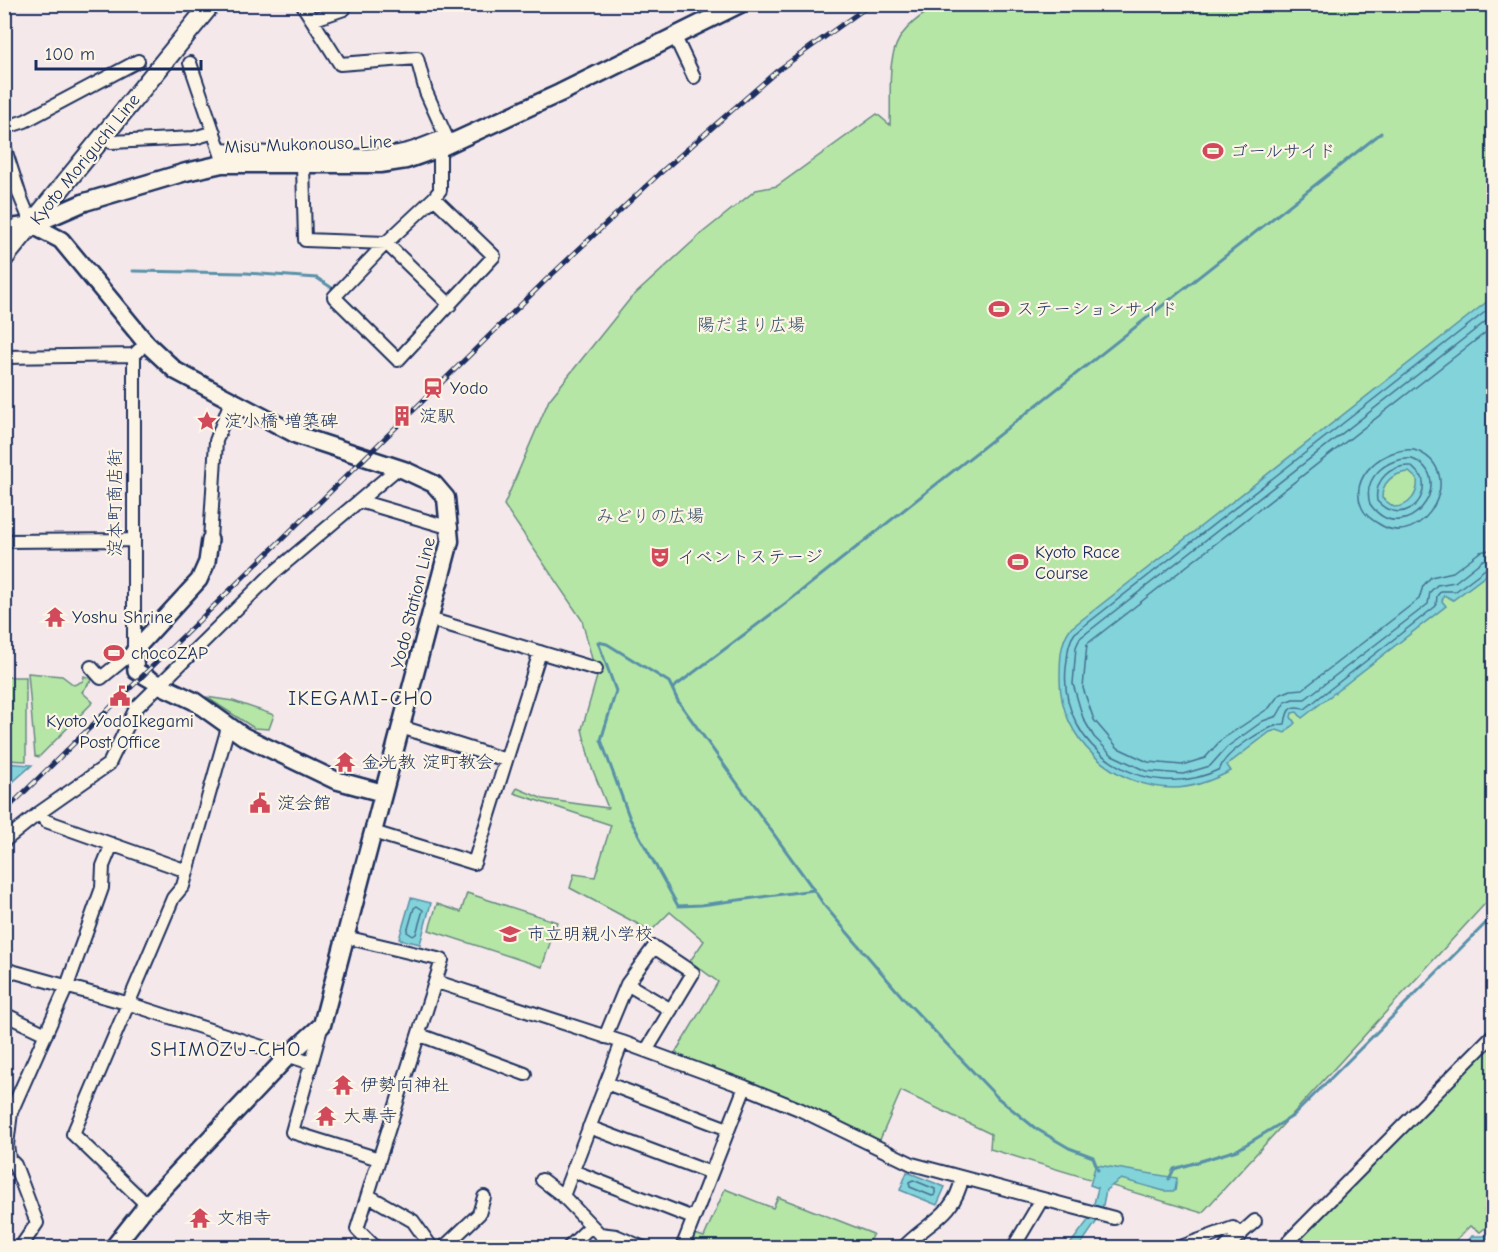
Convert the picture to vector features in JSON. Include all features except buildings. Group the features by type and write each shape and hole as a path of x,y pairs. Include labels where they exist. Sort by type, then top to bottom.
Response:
{"main road":[{"name":"Kyoto Moriguchi Line","path":"4,258 211,4"},
{"name":"Misu Mukonouso Line","path":"4,229 32,225 85,202 186,172 222,157 303,165 380,164 406,160 638,56 740,4"},
{"name":"Yodo Station Line","path":"32,225 60,240 140,349 176,371 297,435 398,468 434,484 446,498 451,528 450,541 321,1025"},
{"path":"160,685 194,701 243,736 335,780 383,793"},
{"path":"113,1248 147,1205 288,1056 321,1025"}],"street":[{"path":"302,4 340,64 417,58 426,92 445,142 440,190 334,297 398,360 494,256 434,198"},
{"path":"312,20 344,9 345,4"},
{"path":"675,37 694,77"},
{"path":"4,128 25,121 138,61"},
{"path":"190,63 222,157 311,153 390,153 445,142"},
{"path":"111,142 194,138 214,132"},
{"path":"4,146 32,225"},
{"path":"303,165 305,240 386,243 450,304"},
{"path":"4,357 140,349"},
{"name":"淀本町商店街","path":"134,651 133,540 140,349"},
{"path":"91,667 101,678 134,651 199,580 207,562 210,540 216,441 231,401"},
{"path":"4,841 39,813 109,764 136,708 271,575 398,468"},
{"path":"359,501 451,528"},
{"path":"4,541 133,540"},
{"path":"429,619 596,669"},
{"path":"134,651 136,671 160,685"},
{"path":"373,832 474,863 540,652"},
{"path":"147,1205 73,1134 173,898 183,886 229,724"},
{"path":"401,727 506,760"},
{"path":"39,813 46,820 187,871"},
{"path":"20,1248 37,1223 15,1165 7,1163 8,1110 67,986 102,888 103,866 112,844"},
{"path":"345,937 442,960 437,982 357,1229 376,1248"},
{"path":"605,1037 627,984 654,947 693,973 646,1051"},
{"path":"4,969 129,1004 311,1063"},
{"path":"437,982 622,1042 745,1088 799,1109 912,1164 1114,1218"},
{"path":"627,984 670,1010"},
{"path":"4,1014 46,1034"},
{"path":"321,1025 292,1132 379,1159"},
{"path":"1296,1248 1289,1241 1494,1034"},
{"path":"420,1035 525,1074"},
{"path":"563,1197 622,1042"},
{"path":"606,1083 728,1129"},
{"path":"682,1248 745,1088"},
{"path":"589,1127 711,1173"},
{"path":"573,1171 693,1218"},
{"path":"903,1248 950,1209 959,1194 962,1178"},
{"path":"542,1180 563,1197 613,1248"},
{"path":"369,1196 413,1221 432,1248"},
{"path":"443,1248 478,1214 484,1197"},
{"path":"1013,1248 1042,1199"},
{"path":"1226,1248 1255,1221"},
{"path":"1178,1248 1233,1228 1240,1235"},
{"path":"568,1248 595,1230 644,1248"}],"green space":[{"name":"Kyoto Race Course","path":"942,4 1493,5 1493,895 1202,1213 990,1149 991,1134 901,1091 879,1142 675,1053 718,982 690,961 704,941 670,912 651,931 570,888 574,874 595,877 611,825 514,793 517,788 543,799 608,808 590,763 582,729 600,666 593,663 582,620 504,505 549,400 630,299 702,233 756,190 777,186 877,114 890,125 891,68 899,40 908,27 922,15"},
{"path":"28,673 62,676 74,685 83,681 84,676 92,679 82,692 93,702 39,757 35,756"},
{"path":"4,677 26,677 26,761 5,760"},
{"path":"206,697 233,701 274,715 269,729 254,728"},
{"path":"467,893 557,922 542,967 429,930 437,904 461,912"},
{"path":"1493,1034 1493,1201 1485,1210 1490,1224 1480,1232 1470,1226 1449,1247 1296,1248 1289,1241"},
{"path":"725,1189 773,1208 778,1197 873,1234 868,1243 878,1247 690,1247 695,1234 704,1237"}],"water":[{"path":"1493,297 1493,570 1453,600 1444,595 1442,601 1446,606 1302,718 1297,712 1292,713 1291,717 1295,723 1285,733 1277,730 1270,732 1227,765 1231,771 1189,787 1152,786 1131,779 1111,769 1094,756 1080,740 1069,721 1062,700 1060,678 1062,646 1070,629","holes":["1409,472 1417,479 1415,494 1404,505 1394,507 1382,498 1384,487 1393,476"]},
{"path":"5,763 32,765 5,789"},
{"path":"411,898 431,903 420,944 399,939"},
{"path":"1098,1165 1177,1178 1175,1191 1164,1191 1121,1179 1106,1190 1102,1210 1093,1207 1098,1188 1090,1185 1095,1167"},
{"path":"907,1172 945,1187 937,1205 900,1190"},
{"path":"1089,1219 1097,1221 1079,1247 1068,1247"},
{"path":"1493,1232 1493,1247 1463,1247 1472,1236 1484,1236"}],"waterway":[{"path":"673,688 786,603 1381,133"},
{"path":"133,271 246,273 317,278 332,288"},
{"path":"814,890 678,906 630,819 601,740 616,691 598,642 607,644 669,682 678,701 814,890 824,905 904,999 998,1098 1035,1128 1069,1148 1093,1157 1098,1170"},
{"path":"1169,1179 1174,1169 1237,1150 1293,1116 1494,915"}],"railway":[{"path":"4,812 546,280 659,174 777,71 871,4"}],"place":[{"name":"ゴールサイド","path":"1213,151"},
{"name":"ステーションサイド","path":"999,309"},
{"name":"Yodo","path":"433,388"},
{"name":"淀駅","path":"402,416"},
{"name":"淀小橋 増築碑","path":"207,421"},
{"name":"イベントステージ","path":"660,557"},
{"name":"Kyoto Race Course","path":"1018,562"},
{"name":"Yoshu Shrine","path":"55,617"},
{"name":"chocoZAP","path":"114,653"},
{"name":"Kyoto YodoIkegami Post Office","path":"120,696"},
{"name":"金光教 淀町教会","path":"345,762"},
{"name":"淀会館","path":"260,803"},
{"name":"市立明親小学校","path":"510,934"},
{"name":"伊勢向神社","path":"343,1085"},
{"name":"大專寺","path":"326,1116"},
{"name":"文相寺","path":"200,1218"}],"district":[{"name":"IKEGAMI-CHO","path":"361,698"},
{"name":"SHIMOZU-CHO","path":"226,1049"}],"park label":[{"name":"陽だまり広場","path":"751,325"},
{"name":"みどりの広場","path":"650,516"}]}
